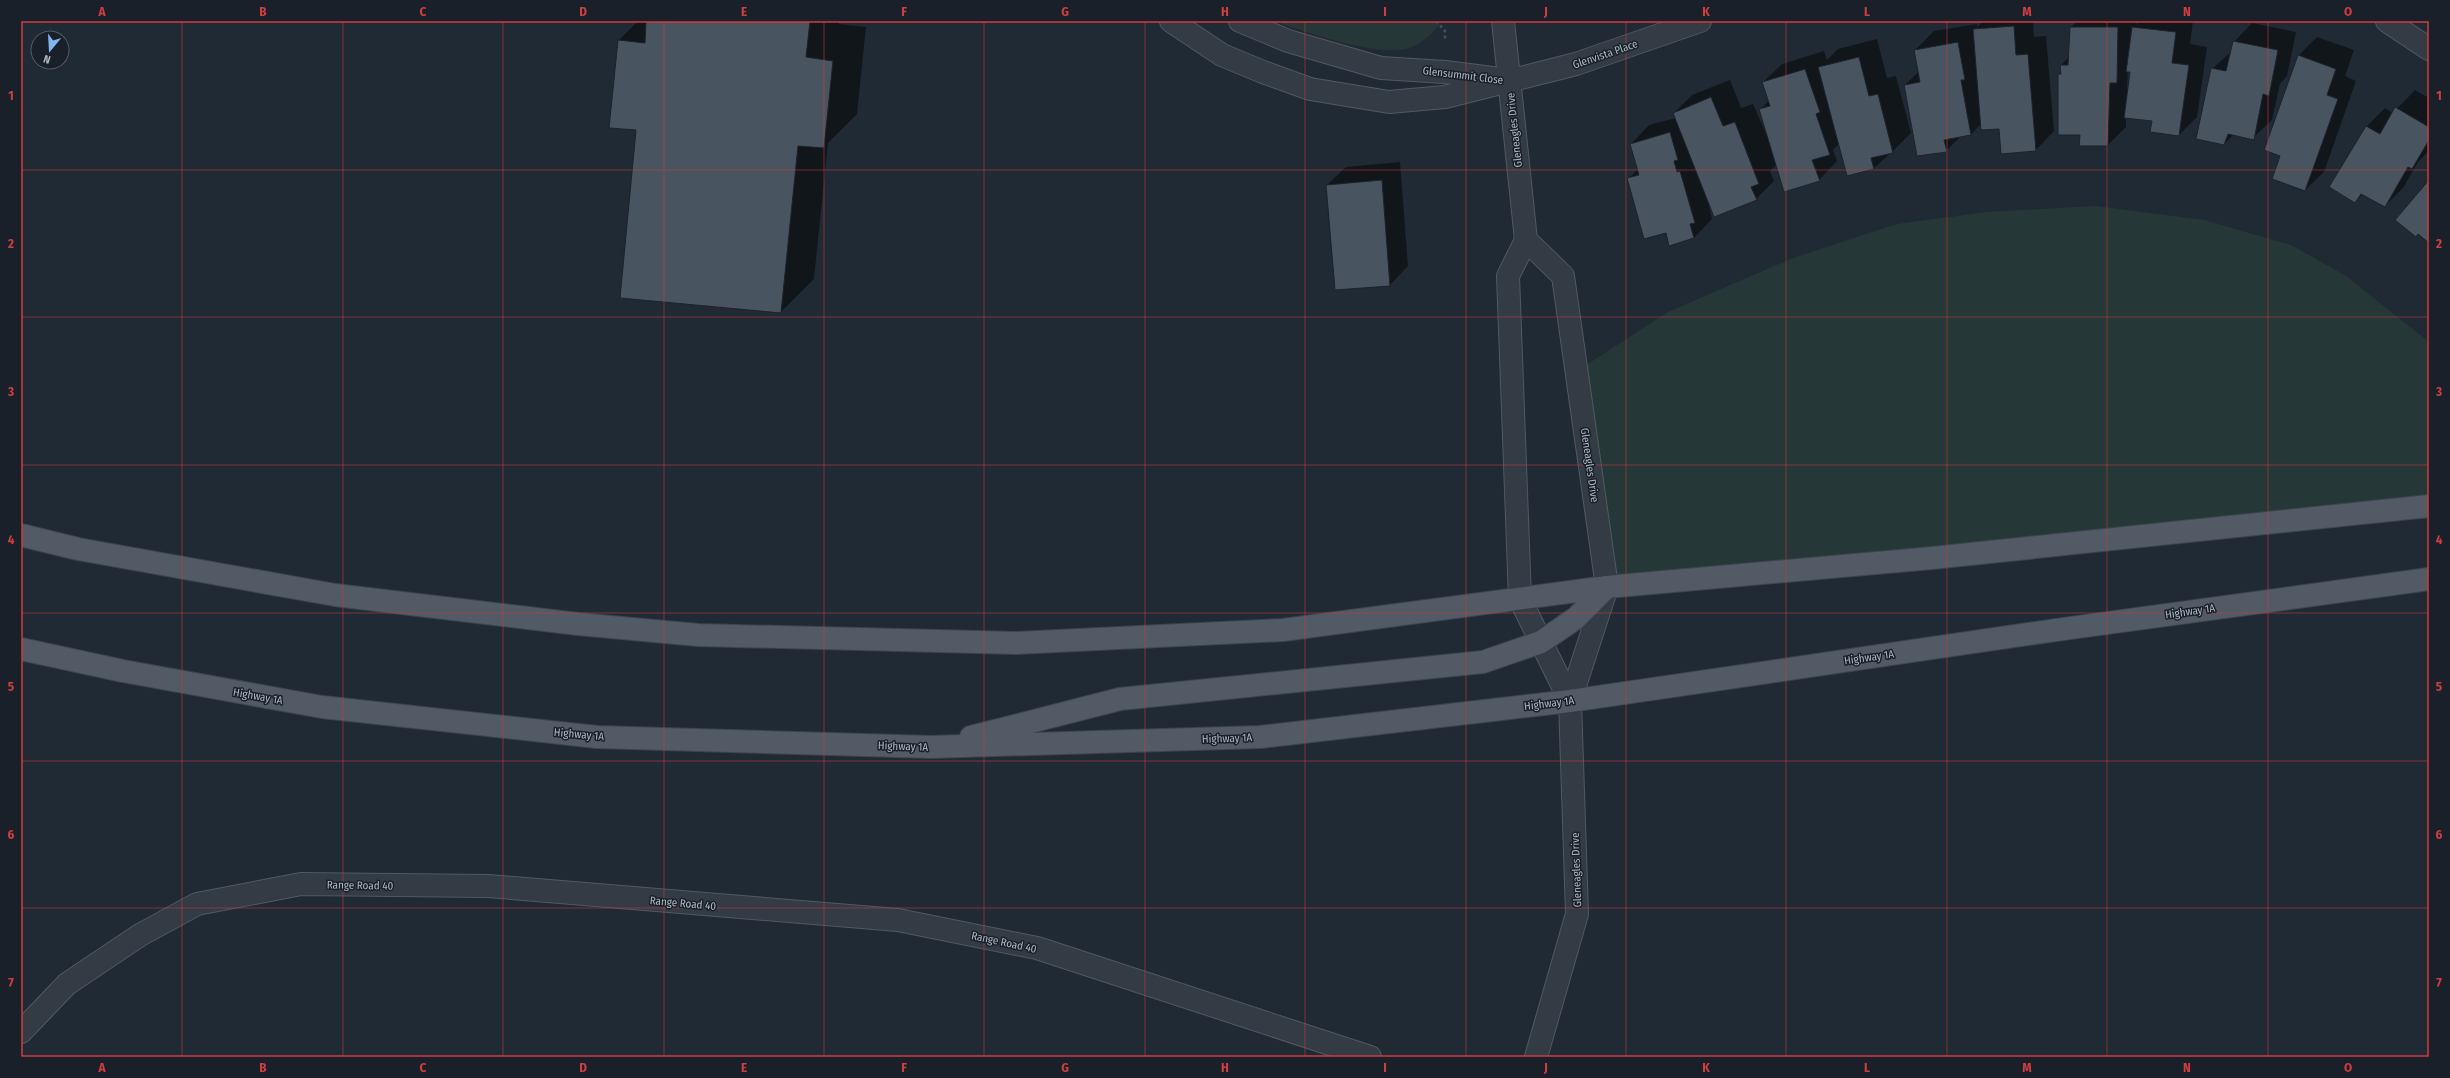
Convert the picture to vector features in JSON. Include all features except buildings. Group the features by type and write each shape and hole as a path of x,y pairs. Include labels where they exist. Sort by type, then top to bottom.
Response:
{"main road":[{"path":"21,535 78,550 335,595 578,624 698,635 1016,643 1283,630 1607,587 1932,558 2429,506"},
{"name":"Highway 1A","path":"21,649 123,671 322,707 597,737 931,747 1260,737 1570,701 2048,631 2429,579"},
{"path":"931,747 1120,699 1483,662 1541,642 1576,618 1607,587"}],"street":[{"name":"Glensummit Close","path":"1171,21 1222,55 1310,89 1355,97 1389,102 1445,98 1509,80"},
{"name":"Glensummit Close","path":"1240,21 1288,42 1381,68 1445,72 1509,80"},
{"name":"Gleneagles Drive","path":"1502,21 1526,240 1508,276 1520,599 1570,701"},
{"name":"Glenvista Place","path":"1509,80 1576,64 1700,21"},
{"path":"2387,21 2429,49"},
{"name":"Gleneagles Drive","path":"1526,240 1563,276 1607,587 1570,701 1578,914 1536,1057"},
{"name":"Range Road 40","path":"21,1032 67,984 140,935 197,904 301,884 488,886 898,920 1037,948 1370,1057"}],"green space":[{"path":"1283,21 1441,21 1436,29 1414,46 1402,50 1386,50 1368,48 1329,39 1282,24"},
{"path":"2096,206 2204,220 2291,245 2346,276 2429,342 2429,506 1607,587 1577,371 1668,312 1793,258 1897,224 1987,212"}]}
